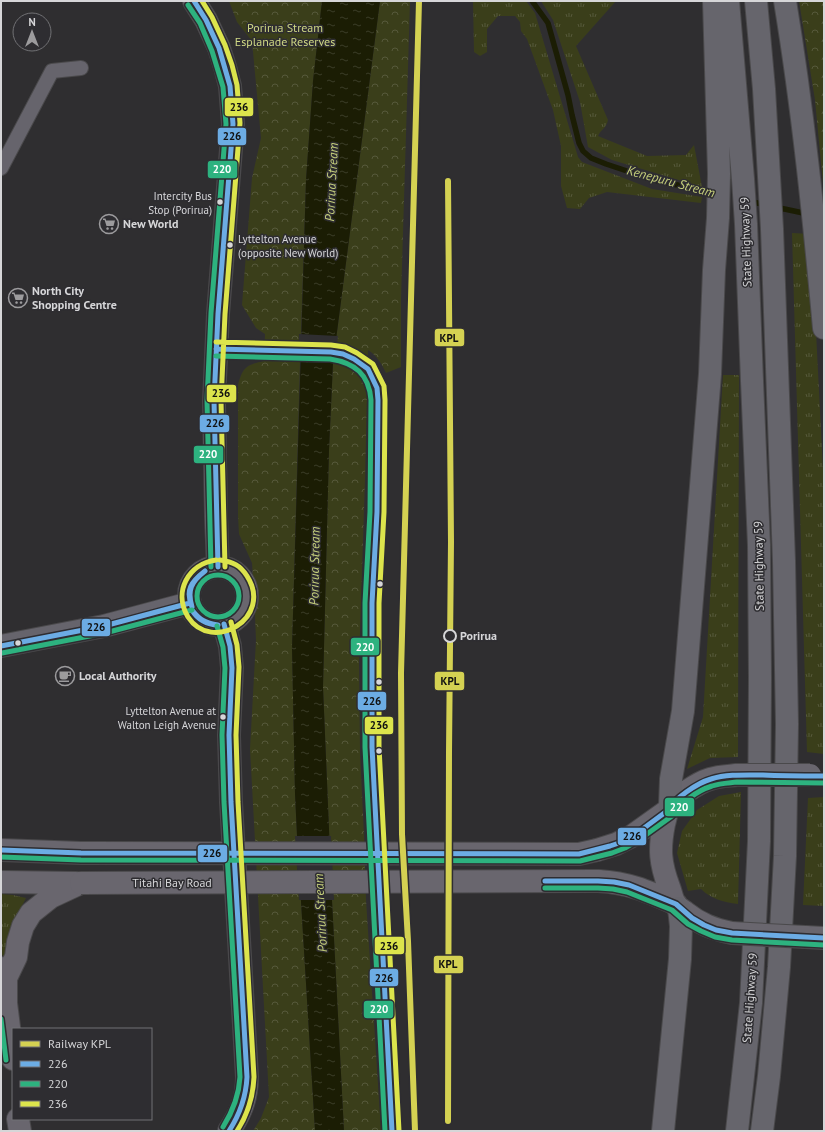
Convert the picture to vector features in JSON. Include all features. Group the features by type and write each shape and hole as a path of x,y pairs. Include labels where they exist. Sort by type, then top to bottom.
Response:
{"main road":[{"path":"194,1 219,48 230,86 233,124 219,306 214,401 218,567"},
{"path":"663,1131 680,959 681,926 677,906 663,868 661,856 663,833 669,808 671,779 683,704 710,374 719,174 714,1"},
{"name":"State Highway 59","path":"728,1 744,179 759,544 759,841 751,1003 737,1131"},
{"name":"State Highway 59","path":"756,1 772,229 784,560 786,724 785,856 779,967 769,1076 762,1131"},
{"path":"786,1 797,74 811,189 824,328"},
{"path":"218,567 229,569 238,576 245,585 247,596 245,607 239,617 229,623 211,624 200,619 192,609 190,603 189,590 195,578 205,570 211,568 218,567"},
{"path":"224,624 230,646 232,668 229,735 231,802 247,1077 244,1102 229,1131"},
{"path":"1,850 81,853 579,854 616,844 632,836 669,808 683,794 709,779 737,775 817,775"},
{"name":"Titahi Bay Road","path":"1,882 614,882 635,887 677,906 692,918 716,930 732,933 815,937"},
{"path":"12,1051 4,987 16,957 18,942 23,926 31,913 51,897 81,883"},
{"path":"18,1120 20,1131"}],"street":[{"path":"1,168 52,71 81,68"},
{"path":"1,646 104,626 190,603"}],"green space":[{"name":"Porirua Stream Esplanade Reserves","path":"229,1 322,1 313,81 306,180 292,648 297,836 315,1131 253,1131 261,1118 269,1097 250,749 256,640 254,593 252,563 239,534 238,385 246,367 264,361 265,334 256,328 242,305 252,178 261,138 252,41 237,22"},
{"path":"380,1 410,1 401,299 401,367 386,373 379,360 368,350 359,663 360,752 366,900 381,1131 344,1131 323,687 329,450 333,363"},
{"path":"473,1 526,1 535,13 578,157 582,162 652,189 702,197 701,203 607,192 589,198 580,209 567,208 561,186 561,146 553,110 527,39 521,31 520,22 515,16 498,16 487,29 487,52 480,56 474,52"},
{"path":"541,1 616,1 576,46 608,120 598,136 647,156 686,155 694,145 702,187 612,160 588,147 580,102 553,20"},
{"path":"799,1 824,1 824,194 815,100"},
{"path":"792,233 811,234 824,489 824,754 807,752"},
{"path":"723,375 739,375 738,757 710,758 687,769 703,717"},
{"path":"741,792 738,904 718,900 701,889 688,891 677,853 682,831 697,810 719,796"},
{"path":"824,797 824,906 803,905 808,798"},
{"path":"1,894 26,898 11,927 5,959 1,953"}],"water":[{"name":"Porirua Stream","path":"322,1 380,1 333,363 329,450 323,687 344,1131 315,1131 295,794 292,648 306,180 313,81"}],"pier":[{"path":"299,334 338,336 335,363 298,362"},
{"path":"295,836 331,836 334,900 299,900"}],"waterway":[{"name":"Kenepuru Stream","path":"532,1 548,23 568,95 579,143 583,151 591,158 650,179 714,193"},
{"name":"Kenepuru Stream","path":"748,201 767,205"},
{"name":"Kenepuru Stream","path":"775,207 808,214"}],"rail line":[{"name":"KPL","path":"415,1131 408,941 402,834 401,673 419,1"},
{"name":"KPL","path":"448,181 451,542 448,1121"}],"transit line":[{"name":"226","path":"194,1 206,20 219,48 230,86 233,124 218,314 214,401 218,567"},
{"name":"236","path":"202,1 212,17 225,45 232,65 237,85 240,123 225,314 221,401 225,567"},
{"name":"220","path":"188,5 200,23 212,51 223,87 226,124 211,313 207,401 211,567"},
{"name":"236","path":"216,342 331,345 345,347 373,364 384,386 384,512 379,603 379,747 399,1131"},
{"name":"226","path":"216,349 331,352 343,354 354,359 368,369 377,388 377,512 372,603 372,747 392,1131"},
{"name":"220","path":"216,356 330,359 339,361 347,363 359,371 364,377 370,391 370,512 365,603 365,747 385,1131"},
{"name":"236","path":"216,560 198,567 191,573 183,589 182,598 188,617 199,628 211,632 224,631 237,626 247,617 253,605 253,591 247,576 242,569 229,562 220,560"},
{"name":"226","path":"192,607 189,591 196,579 205,571"},
{"name":"226","path":"192,607 190,596 191,587 196,579 205,571"},
{"name":"220","path":"214,575 222,575 230,578 236,584 239,596 236,608 230,614 222,617 214,617 206,614 200,608 197,600 197,592 200,584 206,578 214,575"},
{"name":"226","path":"1,646 104,626 190,603"},
{"name":"226","path":"192,610 203,620 218,625"},
{"name":"226","path":"192,610 203,621 218,625"},
{"name":"220","path":"2,653 105,633 192,610"},
{"name":"236","path":"231,622 237,645 239,667 236,735 238,802 254,1077 249,1105 237,1131"},
{"name":"226","path":"224,624 230,646 232,668 229,735 231,802 247,1077 242,1105 229,1131"},
{"name":"220","path":"217,626 223,647 225,668 222,735 224,802 240,1077 235,1103 223,1127"},
{"name":"226","path":"1,850 81,853 579,854 622,842 636,834 667,811 670,806 686,792 711,779 723,776 743,775 824,776"},
{"name":"220","path":"1,857 81,860 580,861 625,848 672,816 684,802 695,794 715,785 737,782 824,783"},
{"name":"226","path":"545,881 598,881 629,885 676,904 692,918 716,930 732,933 824,938"},
{"name":"220","path":"545,888 598,888 627,892 672,910 688,924 715,937 732,940 824,945"},
{"name":"220","path":"1,1019 6,1060"}],"place":[{"name":"Intercity Bus Stop (Porirua)","path":"220,202"},
{"name":"New World","path":"109,224"},
{"name":"Lyttelton Avenue (opposite New World)","path":"230,245"},
{"name":"North City Shopping Centre","path":"18,298"},
{"name":"Porirua","path":"450,636"},
{"name":"Local Authority","path":"65,676"},
{"name":"Lyttelton Avenue at Walton Leigh Avenue","path":"223,717"}]}
